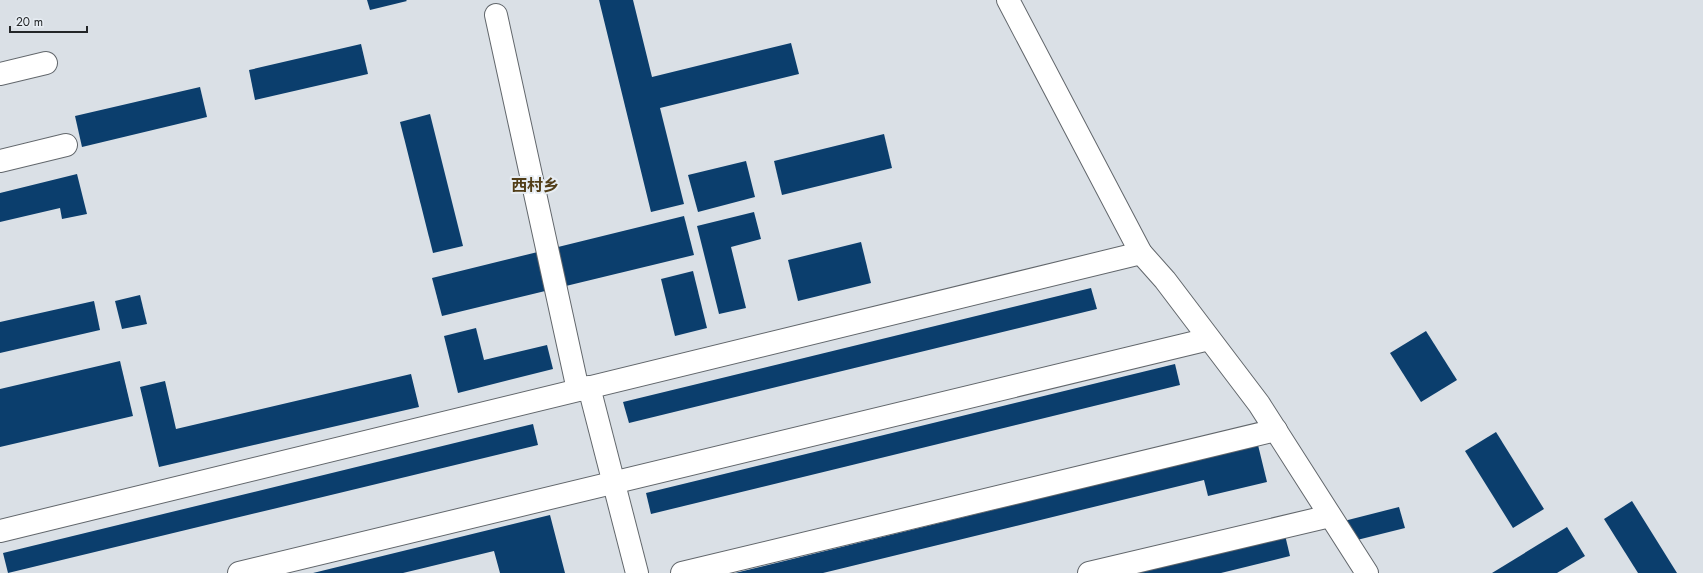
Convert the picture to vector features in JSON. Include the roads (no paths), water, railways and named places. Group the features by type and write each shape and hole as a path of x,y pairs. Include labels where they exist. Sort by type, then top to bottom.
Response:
{"street":[{"path":"1008,0 1140,253 1164,280 1259,404 1367,573"},
{"path":"496,15 583,389 614,483 637,573"},
{"path":"0,74 46,64"},
{"path":"0,161 66,145"},
{"path":"0,531 1140,253"},
{"path":"239,573 1210,339"},
{"path":"682,573 1276,430"},
{"path":"1090,573 1330,516"}],"district":[{"name":"西村乡","path":"535,185"}]}
